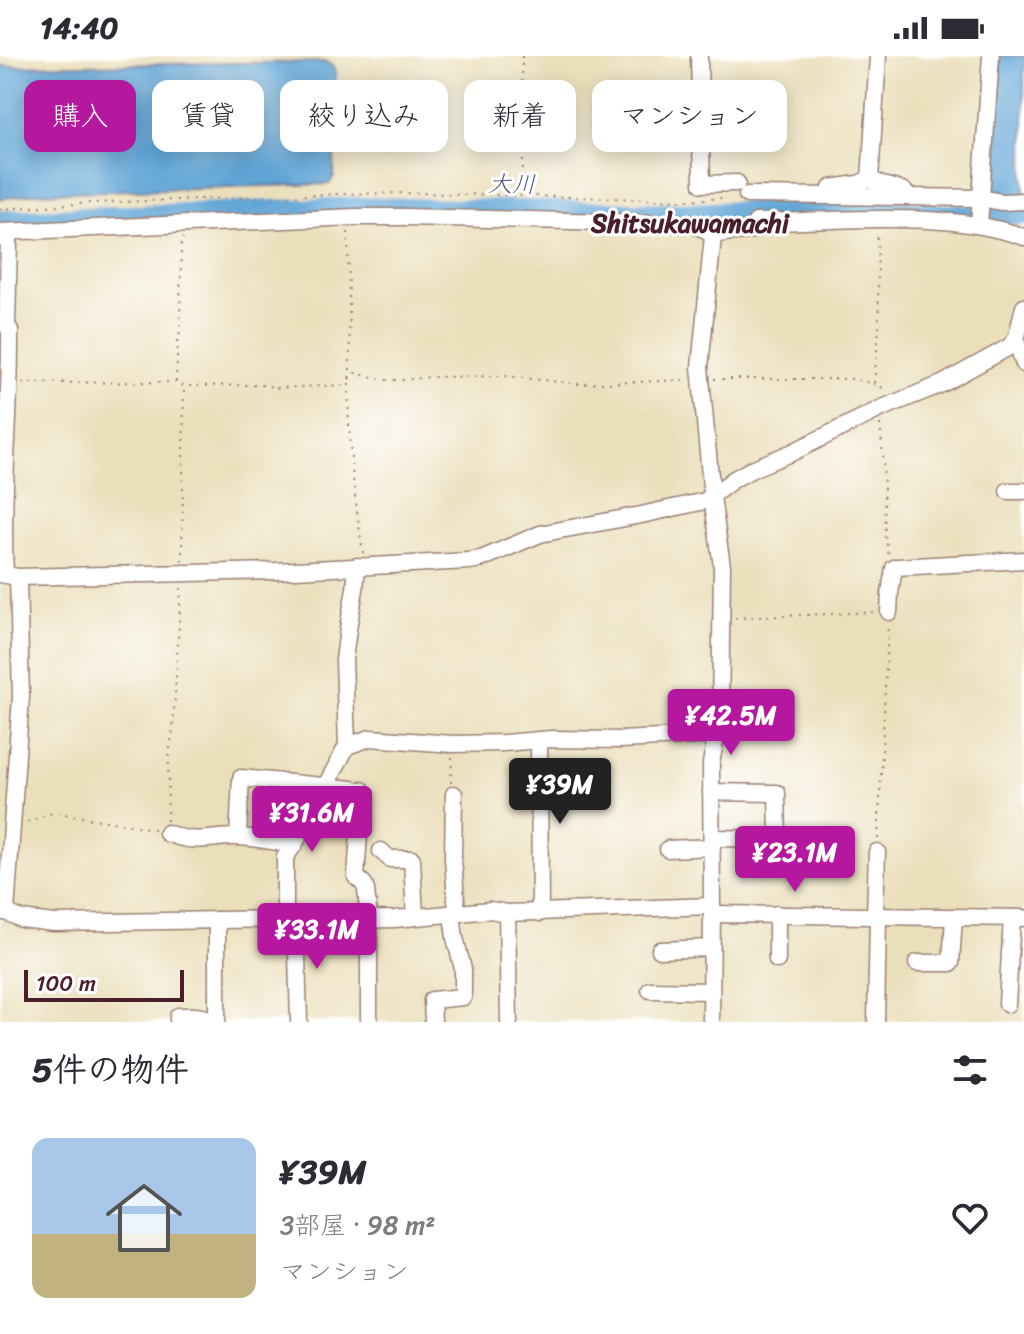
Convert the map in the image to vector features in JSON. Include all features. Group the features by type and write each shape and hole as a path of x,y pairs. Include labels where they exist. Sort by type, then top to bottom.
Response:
{"street":[{"path":"699,56 702,184 783,197 1024,201"},
{"path":"870,179 878,56"},
{"path":"979,223 991,56"},
{"path":"783,197 807,190 858,184 870,179 917,197"},
{"path":"713,236 757,229 775,221 783,197"},
{"path":"0,235 405,217 691,224 868,220 979,223 1024,237"},
{"path":"691,224 713,236"},
{"path":"0,235 9,241 7,326 10,330 10,383 4,510 21,697 6,824 3,912 21,919 54,923 369,919 490,910 507,913 712,910 1018,918 1007,1004"},
{"path":"711,1022 711,792 712,751 720,718 722,566 700,367 713,236"},
{"path":"1024,307 1016,340 1024,364"},
{"path":"8,575 275,571 481,559 540,534 567,527 705,501 754,468 942,384 1016,340"},
{"path":"889,612 894,568 1024,560"},
{"path":"299,1022 285,857 347,746 344,660 361,566"},
{"path":"347,746 370,738 453,744 718,735"},
{"path":"539,740 540,913"},
{"path":"238,837 241,778 362,790 356,877 366,890 369,919 369,1022"},
{"path":"668,849 712,842 778,839 777,793 711,792"},
{"path":"433,1022 432,1000 463,997 463,969 455,938 454,794"},
{"path":"167,833 188,840 238,837 294,845"},
{"path":"381,851 390,859 412,859 415,917"},
{"path":"876,1022 877,852"},
{"path":"507,913 509,1022"},
{"path":"777,914 777,960"},
{"path":"917,963 951,963 954,917"},
{"path":"178,1022 178,1016 199,1016 215,1022 217,920"},
{"path":"660,950 711,948"},
{"path":"650,990 711,991"}],"path":[{"path":"522,56 523,179 530,184 530,196"},
{"path":"0,209 296,195 418,193 710,200 742,189"},
{"path":"349,227 348,385 361,566"},
{"path":"874,384 879,319 877,229"},
{"path":"176,382 181,241 184,236"},
{"path":"349,379 360,373 385,380 506,376 579,384 701,379 852,379 874,384 883,388 880,423 886,547 894,568"},
{"path":"10,383 176,382 184,386 266,385 275,388 348,385"},
{"path":"6,824 17,827 52,813 148,827 167,833 181,573 184,386"},
{"path":"722,619 889,612 877,852"},
{"path":"453,744 451,784 454,794"}],"water":[{"path":"999,56 1024,56 1024,197 991,194 989,191"},
{"path":"326,62 336,73 336,80 280,80 280,152 334,152 334,177 329,184 36,193 0,199 0,66"}],"waterway":[{"name":"大川","path":"0,220 357,207 683,213 853,208 1024,215"}],"district":[{"name":"Shitsukawamachi","path":"690,223"}]}
